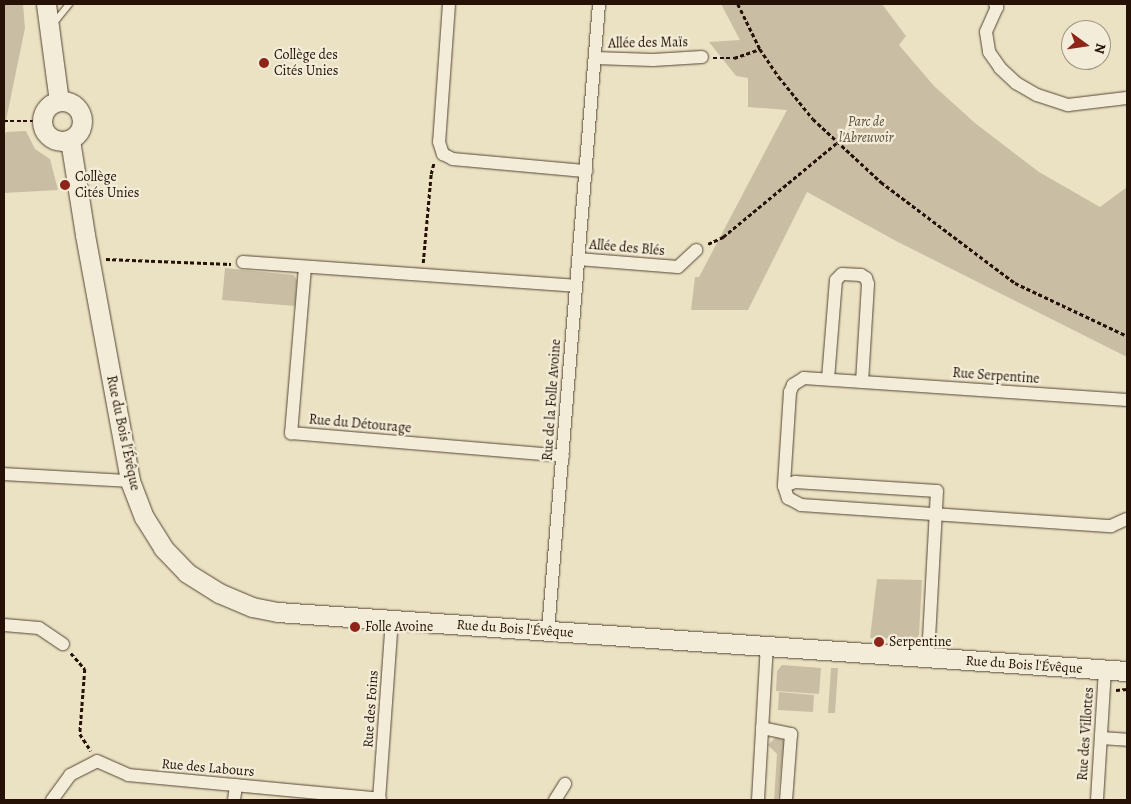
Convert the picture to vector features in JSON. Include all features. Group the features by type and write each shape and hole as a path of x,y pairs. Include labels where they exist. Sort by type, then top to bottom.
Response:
{"street":[{"path":"46,4 59,102"},
{"path":"449,4 439,142 443,154 453,159 586,171"},
{"name":"Rue de la Folle Avoine","path":"548,631 599,4"},
{"path":"995,4 997,6 986,32 989,52 1000,68 1016,83 1037,95 1068,105 1127,98"},
{"name":"Allée des Maïs","path":"595,58 653,60 702,57"},
{"path":"59,102 72,104 80,113 81,125 79,131 70,140 56,141 50,138 43,127 42,120 47,108 59,102"},
{"name":"Rue du Bois l'Évêque","path":"70,140 130,481 144,517 163,548 187,573 218,593 252,606 278,612 1127,671"},
{"name":"Allée des Blés","path":"578,259 678,267 696,250"},
{"path":"243,262 575,286"},
{"name":"Rue du Détourage","path":"305,266 291,433 563,456"},
{"path":"828,379 836,280 842,274 861,275 866,278 868,284 862,382"},
{"name":"Rue Serpentine","path":"784,486 790,392 793,385 804,378 1127,400"},
{"path":"4,474 130,481"},
{"path":"928,658 936,514 937,490 795,482 784,486 788,498 801,505 936,514 1112,526 1127,519"},
{"name":"Rue des Foins","path":"380,800 392,620"},
{"path":"4,625 39,628 63,644"},
{"path":"758,800 767,645"},
{"name":"Rue des Villottes","path":"1097,800 1105,670"},
{"path":"762,728 791,734 786,800"},
{"path":"1101,738 1127,740"},
{"path":"52,800 70,775 97,761"},
{"name":"Rue des Labours","path":"97,761 128,775 380,800"},
{"path":"555,800 565,784"},
{"path":"234,800 236,785"}],"lane":[{"path":"49,29 68,4"}],"path":[{"path":"738,4 760,49 779,77 813,119 881,182 1016,283 1127,336"},
{"path":"702,57 734,58 760,49"},
{"path":"4,120 35,121"},
{"path":"696,250 723,237 838,142"},
{"path":"422,275 431,174 434,162 443,154"},
{"path":"90,258 230,264 243,262"},
{"path":"63,644 85,669 80,734 97,761"},
{"path":"1112,691 1127,689"}],"green space":[{"path":"4,4 23,4 25,28 4,130"},
{"name":"Parc de l'Abreuvoir","path":"721,4 882,4 906,36 899,45 934,86 975,123 1039,172 1100,207 1127,187 1127,357 896,241 807,192 748,310 691,310 695,277 699,277 787,110 748,107 748,78 736,76 709,42 740,40"},
{"path":"26,131 35,149 50,159 58,190 4,193 4,137 6,132"},
{"path":"225,268 294,275 297,280 295,306 222,300"},
{"path":"877,579 922,580 919,635 916,639 870,638"},
{"path":"782,665 821,668 819,694 776,691 777,671"},
{"path":"831,668 838,668 835,713 828,713"},
{"path":"779,692 814,695 813,712 778,710"},
{"path":"776,737 783,740 787,748 783,748 778,800 774,800 777,754 768,745"}],"place":[{"name":"Collège des Cités Unies","path":"264,63"},
{"name":"Collège Cités Unies","path":"65,185"},
{"name":"Folle Avoine","path":"355,627"},
{"name":"Serpentine","path":"879,642"}]}
